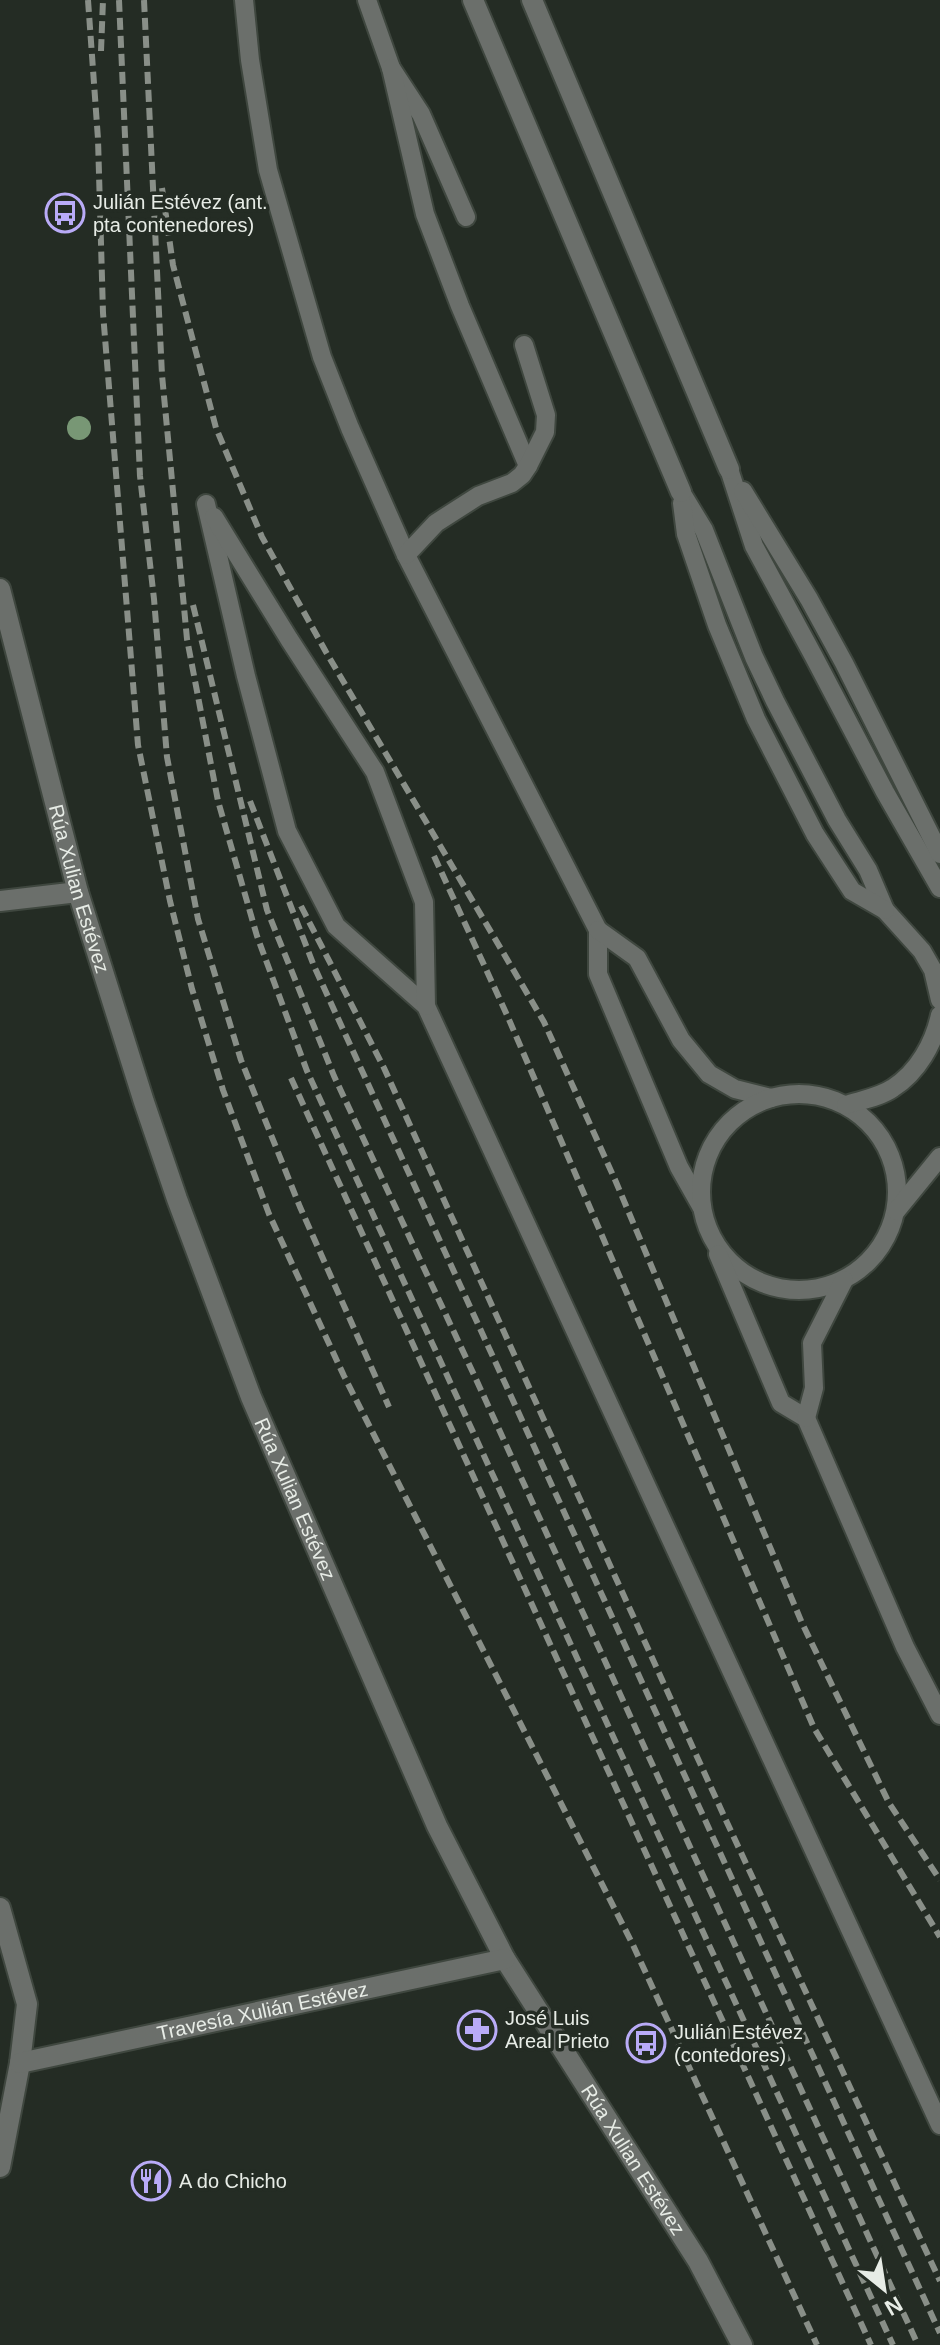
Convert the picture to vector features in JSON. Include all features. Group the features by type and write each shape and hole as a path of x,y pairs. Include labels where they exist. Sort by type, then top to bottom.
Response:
{"street":[{"path":"473,0 681,492"},
{"path":"532,0 729,469"},
{"name":"Rúa Xulian Estévez","path":"0,589 78,892 163,1158 251,1397 437,1826 505,1959 698,2261 742,2345"},
{"path":"0,901 78,892"},
{"path":"0,1908 27,2004 20,2063 0,2167"},
{"name":"Travesía Xulián Estévez","path":"20,2063 505,1959"}],"lane":[{"path":"244,0 250,60 268,170 322,357 406,555 598,930 598,974 679,1167 701,1206"},
{"path":"367,0 391,68 425,214 460,306 528,466"},
{"path":"391,68 421,114 466,217"},
{"path":"406,555 436,523 478,496 512,483 528,466 545,432 546,415 524,345"},
{"path":"729,469 816,612 940,854"},
{"path":"729,469 754,546 885,792 940,888"},
{"path":"681,492 686,534 717,625 756,719 815,834 852,891 885,910 922,951 933,970 940,1000"},
{"path":"681,492 704,530 754,657 837,820 868,870 885,910"},
{"path":"426,1006 336,926 287,831 246,676 206,504 375,772 424,902 426,1006 940,2125"},
{"path":"598,930 637,958 681,1040 709,1074 735,1089 771,1098"},
{"path":"846,1105 893,1088 909,1074 931,1044 940,1015"},
{"path":"713,1240 727,1260 747,1276 770,1287 795,1291 820,1288 844,1280 868,1263 886,1239 896,1211 898,1186 893,1161 883,1139 866,1119 846,1105 822,1096 796,1094 771,1098 749,1107 730,1121 716,1139 703,1171 701,1206 705,1223 732,1290 781,1403 806,1418 905,1647 940,1715"},
{"path":"896,1211 940,1157"},
{"path":"806,1418 814,1388 812,1343 844,1280"}],"railway":[{"path":"88,0 98,139 103,313 138,745 170,901 192,989 223,1090 269,1214 344,1376 633,1945 817,2345"},
{"path":"101,51 103,0"},
{"path":"119,0 140,476 167,757 198,919 241,1060 300,1207 389,1407"},
{"path":"144,0 162,375 187,639 218,801 257,936 307,1071 893,2345"},
{"path":"162,188 173,265 216,428 262,537 326,652 544,1022 616,1182 802,1623 889,1803 940,1880"},
{"path":"193,605 267,910 334,1076 918,2345"},
{"path":"250,801 314,966 940,2333"},
{"path":"434,856 507,1015 814,1728 940,1937"},
{"path":"301,906 384,1068 724,1816 940,2281"},
{"path":"291,1078 871,2345"}],"place":[{"name":"Julián Estévez (ant. pta contenedores)","path":"65,213"},
{"name":"José Luis Areal Prieto","path":"477,2030"},
{"name":"Julián Estévez (contedores)","path":"646,2043"},
{"name":"A do Chicho","path":"151,2181"}]}
